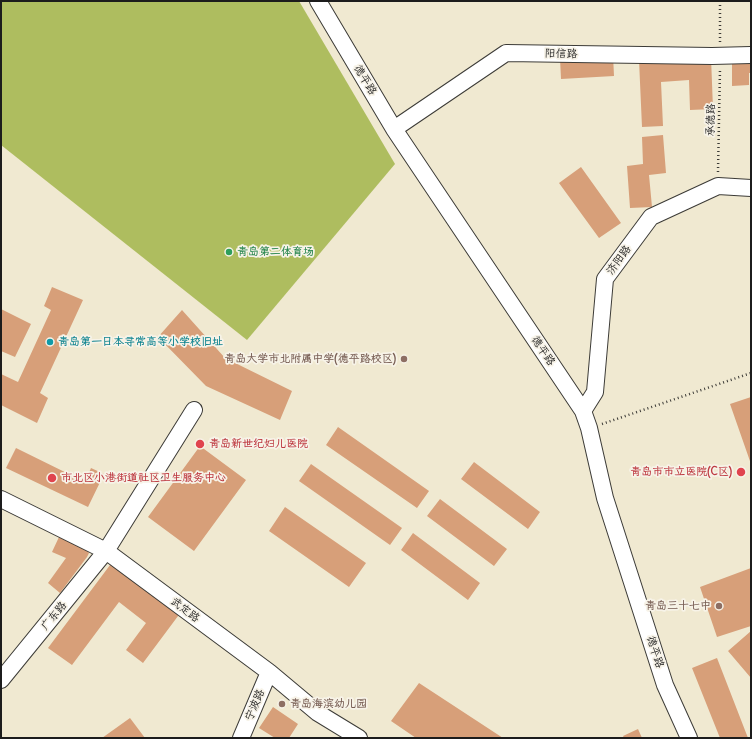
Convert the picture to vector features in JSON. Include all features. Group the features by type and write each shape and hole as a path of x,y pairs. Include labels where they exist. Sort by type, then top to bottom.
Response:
{"street":[{"name":"德平路","path":"318,1 394,128 583,411 589,428 605,498 665,685 689,738"},
{"name":"阳信路","path":"394,128 506,53 720,56 751,55"},
{"name":"济阳路","path":"583,411 595,392 605,279 651,217 718,186 751,188"},
{"name":"广东路","path":"1,680 106,551 194,410"},
{"name":"武定路","path":"1,499 106,551 269,672 318,713 359,738"},
{"name":"宁波路","path":"241,738 269,672"}],"path":[{"path":"720,1 720,29"},
{"name":"承德路","path":"718,186 720,56"},
{"path":"589,428 751,373"}],"green space":[{"name":"青岛第二体育场","path":"1,1 299,1 395,164 247,340 1,145"}],"building":[{"path":"613,55 614,76 561,79 560,58"},
{"path":"711,57 713,109 690,110 689,80 661,82 663,126 642,127 639,60"},
{"path":"732,60 751,60 749,85 732,86"},
{"path":"663,135 666,173 649,175 652,207 630,208 627,166 643,164 642,137"},
{"path":"581,167 621,223 599,238 559,183"},
{"name":"青岛第一日本寻常高等小学校旧址","path":"52,287 83,300 40,393 48,398 37,423 1,405 1,374 18,382 51,310 44,306"},
{"path":"1,309 31,324 15,357 1,351"},
{"path":"182,310 225,358 292,391 280,420 206,386 158,337"},
{"path":"751,397 751,464 730,404"},
{"path":"338,427 429,491 417,508 326,445"},
{"path":"200,446 246,480 194,551 148,517"},
{"name":"市北区小港街道社区卫生服务中心","path":"16,448 85,482 91,468 104,474 88,507 6,468"},
{"path":"474,462 540,512 528,529 461,479"},
{"path":"311,464 402,528 390,545 299,481"},
{"path":"440,499 507,549 494,566 427,516"},
{"path":"285,507 366,563 349,587 269,531"},
{"path":"413,533 480,583 468,600 401,550"},
{"path":"59,537 86,549 89,553 60,593 48,583 66,558 52,552"},
{"path":"113,561 181,612 143,663 126,650 146,623 119,602 72,665 48,648"},
{"path":"751,568 751,626 717,637 700,587"},
{"path":"751,631 751,678 728,651"},
{"path":"717,658 748,738 720,738 692,668"},
{"path":"419,683 503,738 416,738 391,721"},
{"path":"273,707 298,724 289,738 275,738 259,728"},
{"path":"130,718 145,738 102,738"},
{"path":"638,729 642,738 624,738 623,736"}],"place":[{"name":"青岛第二体育场","path":"229,252"},
{"name":"青岛第一日本寻常高等小学校旧址","path":"50,342"},
{"name":"青岛大学市北附属中学(德平路校区)","path":"404,359"},
{"name":"青岛新世纪妇儿医院","path":"200,444"},
{"name":"青岛市市立医院(C区)","path":"741,472"},
{"name":"市北区小港街道社区卫生服务中心","path":"52,478"},
{"name":"青岛三十七中","path":"719,606"},
{"name":"青岛海滨幼儿园","path":"282,704"}]}
